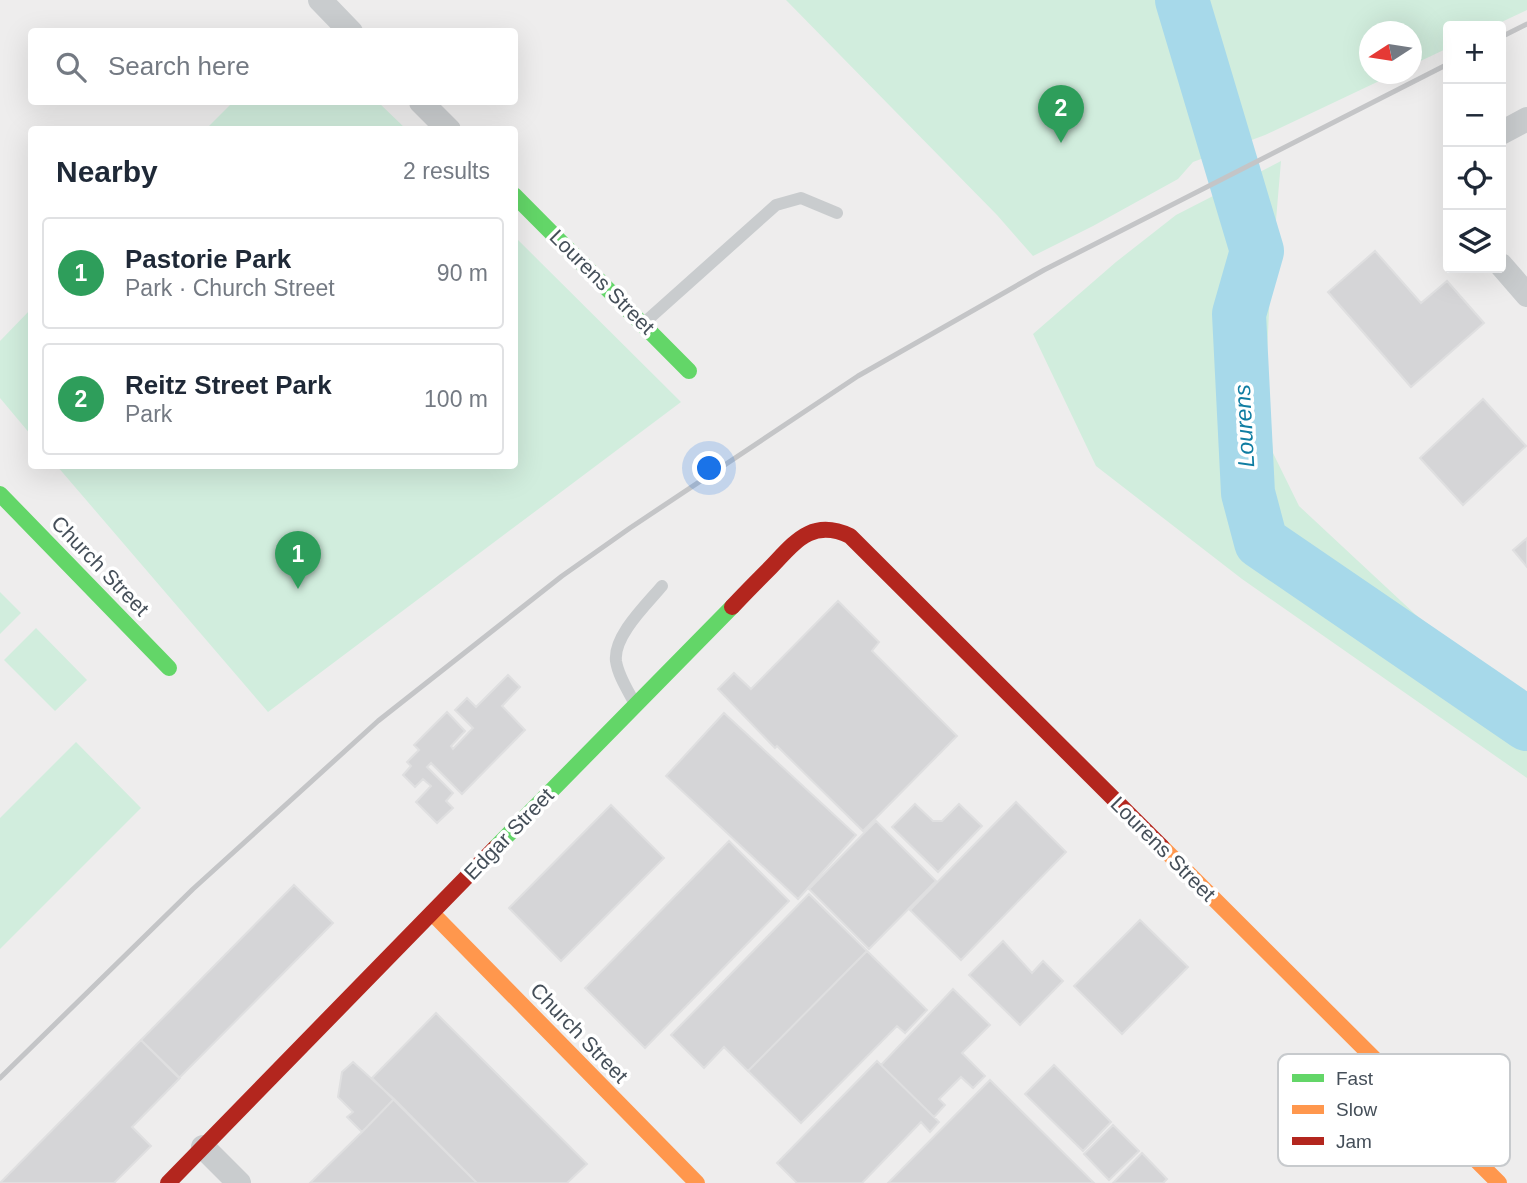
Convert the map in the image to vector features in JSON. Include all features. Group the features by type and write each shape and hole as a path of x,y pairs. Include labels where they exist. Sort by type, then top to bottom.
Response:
{"street":[{"path":"327,3 348,28"},
{"path":"424,105 445,126"},
{"path":"1506,130 1527,119"},
{"name":"Lourens Street","path":"518,199 689,370"},
{"path":"1506,271 1527,295"},
{"name":"Church Street","path":"0,494 169,668"},
{"name":"Lourens Street","path":"821,529 841,531 850,536 1370,1054"},
{"name":"Edgar Street","path":"167,1183 799,538 821,529"},
{"name":"Church Street","path":"432,913 697,1183"},
{"path":"203,1147 240,1183"},
{"name":"Lourens Street","path":"1482,1166 1499,1183"}],"lane":[{"path":"643,323 776,205 801,198 837,214"},
{"path":"636,705 618,670 616,657 628,626 662,586"}],"green space":[{"path":"786,0 1527,0 1527,10 1504,21 1443,21 1443,50 1422,60 1422,21 1359,21 1359,84 1373,84 1265,135 1193,162 1178,179 1033,256 997,215"},
{"path":"230,105 381,105 403,126 209,126"},
{"path":"1281,161 1266,375 1273,453 1299,506 1416,615 1527,698 1527,778 1242,579 1096,466 1033,334 1116,262 1176,215"},
{"path":"518,240 681,402 268,712 60,469 518,469"},
{"path":"28,312 28,431 0,398 0,341"},
{"path":"0,592 21,613 0,634"},
{"path":"36,628 87,680 55,711 4,660"},
{"path":"76,742 141,808 0,949 0,818"}],"building":[{"path":"1375,251 1421,303 1447,281 1484,323 1411,387 1328,292"},
{"path":"1483,399 1526,446 1463,505 1420,458"},
{"path":"1527,538 1527,567 1513,550"},
{"path":"838,601 879,642 872,651 957,736 863,831 777,746 775,748 718,689 734,673 751,689"},
{"path":"508,675 520,687 502,706 525,730 462,794 431,763 427,767 453,793 446,801 453,808 437,823 416,802 431,786 423,779 415,787 403,775 411,766 407,762 419,750 414,745 447,712 465,731 451,746 453,749 473,728 455,710 467,698 476,707"},
{"path":"724,713 856,835 798,899 666,776"},
{"path":"1016,802 1066,852 961,960 910,910"},
{"path":"915,804 933,821 942,821 959,804 982,826 938,872 892,827"},
{"path":"611,805 664,858 561,961 509,908"},
{"path":"876,821 936,881 869,949 809,889"},
{"path":"729,841 789,901 645,1048 585,988"},
{"path":"294,885 333,923 179,1078 141,1040"},
{"path":"809,894 867,951 748,1071 724,1047 704,1068 671,1035"},
{"path":"1140,920 1188,967 1122,1034 1074,986"},
{"path":"1003,941 1032,973 1043,961 1063,981 1020,1025 969,975"},
{"path":"867,951 927,1010 905,1033 897,1026 801,1123 748,1071"},
{"path":"953,989 990,1025 962,1053 985,1076 973,1088 961,1077 939,1099 945,1105 934,1117 881,1065"},
{"path":"436,1013 587,1164 567,1183 477,1183 372,1078"},
{"path":"141,1040 180,1078 132,1127 151,1146 114,1183 0,1183"},
{"path":"877,1061 939,1122 930,1132 921,1122 862,1183 797,1183 777,1163"},
{"path":"353,1062 394,1099 362,1132 347,1117 353,1112 338,1097 342,1072"},
{"path":"1054,1065 1111,1122 1083,1151 1025,1094"},
{"path":"990,1080 1094,1183 888,1183"},
{"path":"394,1099 477,1183 310,1183 362,1132"},
{"path":"1113,1125 1139,1151 1109,1180 1084,1154"},
{"path":"1142,1153 1167,1179 1163,1183 1113,1183"}],"waterway":[{"name":"Lourens","path":"1182,0 1257,251 1239,314 1248,493 1261,542 1527,724"}],"railway":[{"path":"1506,34 1527,24"},
{"path":"0,1078 193,889 378,721 562,576 630,528 858,376 1044,270 1443,67"}],"traffic: fast":[{"path":"518,199 689,371"},
{"path":"0,494 169,668"},
{"path":"495,848 732,607"}],"traffic: slow":[{"path":"1162,847 1370,1054"},
{"path":"432,913 697,1183"},
{"path":"1482,1166 1499,1183"}],"traffic: jam":[{"path":"732,607 805,535 825,530 850,536 1162,847"},
{"path":"168,1183 495,848"}],"place":[{"name":"Reitz Street Park","path":"1061,143"},
{"name":"Pastorie Park","path":"298,589"}]}
